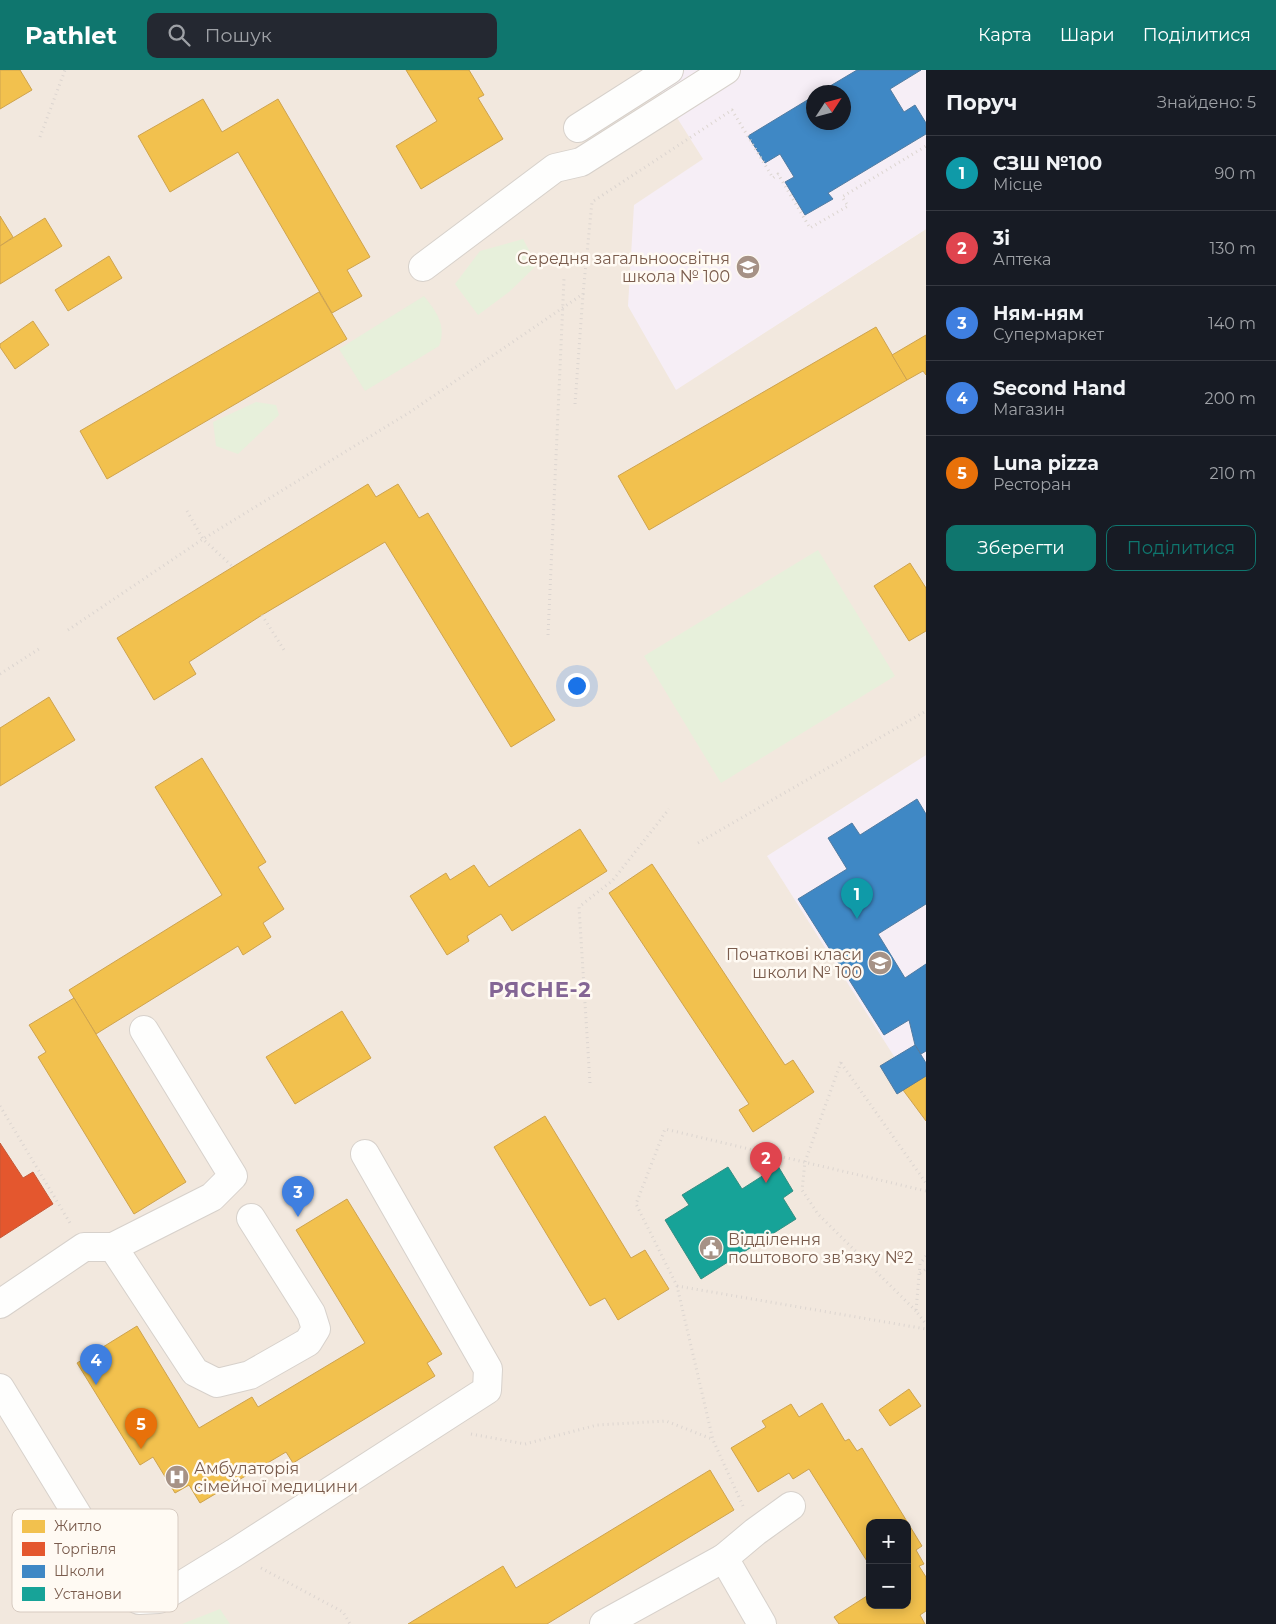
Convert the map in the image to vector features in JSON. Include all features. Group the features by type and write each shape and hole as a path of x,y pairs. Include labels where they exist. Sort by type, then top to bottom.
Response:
{"street":[{"path":"578,128 669,70"},
{"path":"423,267 555,168 580,162 726,70"},
{"path":"0,1304 84,1247 113,1247 212,1197 233,1176 144,1030"},
{"path":"178,1587 234,1554 487,1390 488,1369 364,1154"},
{"path":"113,1247 195,1372 217,1383 250,1374 308,1342 316,1329 311,1314 251,1218"},
{"path":"0,1388 74,1509"},
{"path":"604,1624 724,1558 755,1532 791,1506"},
{"path":"724,1558 762,1624"}],"path":[{"path":"40,137 65,70"},
{"path":"575,404 592,202 732,110 773,178 778,174 810,228 848,206 842,197 926,146"},
{"path":"548,635 564,279"},
{"path":"68,630 204,539 410,412 583,294"},
{"path":"186,511 204,539 232,566"},
{"path":"262,615 284,650"},
{"path":"0,674 42,647"},
{"path":"698,843 926,711"},
{"path":"590,1082 579,907 613,880 668,809"},
{"path":"926,1183 840,1062 805,1162 802,1190 818,1214 916,1311 926,1324"},
{"path":"0,1106 84,1247"},
{"path":"755,1532 713,1440 677,1286 636,1204 665,1129 926,1191"},
{"path":"916,1311 920,1264 926,1256"},
{"path":"919,1274 926,1269"},
{"path":"677,1286 926,1330"},
{"path":"432,1426 525,1444 596,1425 666,1421 713,1440"},
{"path":"234,1554 343,1612 350,1624"}],"shaded area":[{"path":"0,70 647,70 704,159 676,389 926,229 926,1624 0,1624"},
{"name":"Середня загальноосвітня школа № 100","path":"647,70 926,70 926,229 676,390 628,306 634,205 703,159"},
{"name":"Початкові класи школи № 100","path":"926,755 926,1069 909,1080 767,856"}],"green space":[{"path":"523,239 537,265 509,292 478,315 455,284 480,251"},
{"path":"424,296 433,307 441,325 442,332 439,346 365,391 339,349"},
{"path":"256,402 276,405 279,415 238,454 216,446 213,422"},
{"path":"818,550 895,676 721,783 644,656"},
{"path":"220,1609 230,1624 182,1624"}],"building: Житло":[{"path":"0,70 20,70 32,90 0,109"},
{"path":"406,70 469,70 484,95 478,98 503,139 421,189 396,146 437,121"},
{"path":"203,99 222,132 278,99 370,257 347,270 362,296 332,313 238,152 170,192 138,136"},
{"path":"0,216 13,237 0,246"},
{"path":"45,218 62,246 0,284 0,246"},
{"path":"109,256 122,278 68,311 55,290"},
{"path":"319,292 347,339 107,479 80,431"},
{"path":"33,321 49,345 15,369 0,347 0,344"},
{"path":"876,327 907,380 649,530 618,476"},
{"path":"926,335 926,375 923,371 907,380 892,355"},
{"path":"368,484 376,497 398,484 419,518 428,513 555,720 511,747 385,542 262,615 189,662 196,674 154,700 117,638"},
{"path":"910,563 926,588 926,631 909,641 874,586"},
{"path":"49,697 75,740 0,786 0,728"},
{"path":"202,758 266,862 258,867 284,909 263,923 271,937 243,955 238,946 96,1034 69,990 222,895 155,787"},
{"path":"580,829 607,871 512,931 501,914 467,936 469,941 447,955 410,896 446,873 450,880 474,865 489,887"},
{"path":"652,864 785,1065 793,1060 814,1092 753,1132 739,1110 749,1104 609,893"},
{"path":"74,998 186,1182 134,1214 38,1057 46,1052 29,1025"},
{"path":"342,1011 371,1058 295,1104 266,1057"},
{"path":"926,1076 926,1121 903,1090"},
{"path":"545,1116 631,1258 645,1250 669,1289 618,1320 605,1298 590,1306 494,1147"},
{"path":"347,1199 442,1354 427,1363 435,1376 293,1463 286,1452 200,1503 189,1485 175,1493 153,1457 140,1465 77,1363 137,1326 199,1428 252,1397 258,1407 365,1343 296,1230"},
{"path":"909,1389 921,1406 890,1426 879,1410"},
{"path":"822,1403 845,1441 849,1439 857,1451 862,1448 905,1519 866,1519 866,1560 809,1469 793,1479 789,1473 758,1492 731,1448 766,1427 762,1421 791,1404 799,1417"},
{"path":"710,1470 734,1510 547,1624 408,1624 503,1566 516,1588"},
{"path":"911,1528 922,1546 916,1550 924,1564 919,1566 926,1577 926,1611 920,1615 925,1624 839,1624 834,1617 866,1597 866,1609 911,1609"}],"building: Торгівля":[{"path":"0,1143 23,1178 33,1172 53,1204 0,1238"}],"building: Школи":[{"path":"857,70 921,70 890,89 904,112 915,105 926,123 926,134 828,193 833,199 805,215 785,182 794,177 780,154 765,163 748,136 806,101 806,130 851,130 851,85 832,85"},
{"name":"Початкові класи школи № 100","path":"917,799 926,814 926,904 878,934 905,978 926,964 926,1051 921,1054 915,1045 909,1020 884,1035 798,899 847,869 828,838 852,823 860,835"},
{"path":"915,1045 926,1063 926,1076 897,1094 880,1066"}],"building: Установи":[{"path":"778,1166 793,1191 783,1198 796,1219 701,1279 665,1220 689,1205 682,1195 728,1167 742,1189"}],"place":[{"name":"Середня загальноосвітня школа № 100","path":"748,267"},
{"name":"СЗШ №100","path":"857,919"},
{"name":"Початкові класи школи № 100","path":"880,963"},
{"name":"3і","path":"766,1183"},
{"name":"Ням-ням","path":"298,1217"},
{"name":"Відділення поштового зв’язку №2","path":"711,1248"},
{"name":"Second Hand","path":"96,1385"},
{"name":"Luna pizza","path":"141,1449"},
{"name":"Амбулаторія сімейної медицини","path":"177,1477"}],"district":[{"name":"РЯСНЕ-2","path":"540,990"}]}
